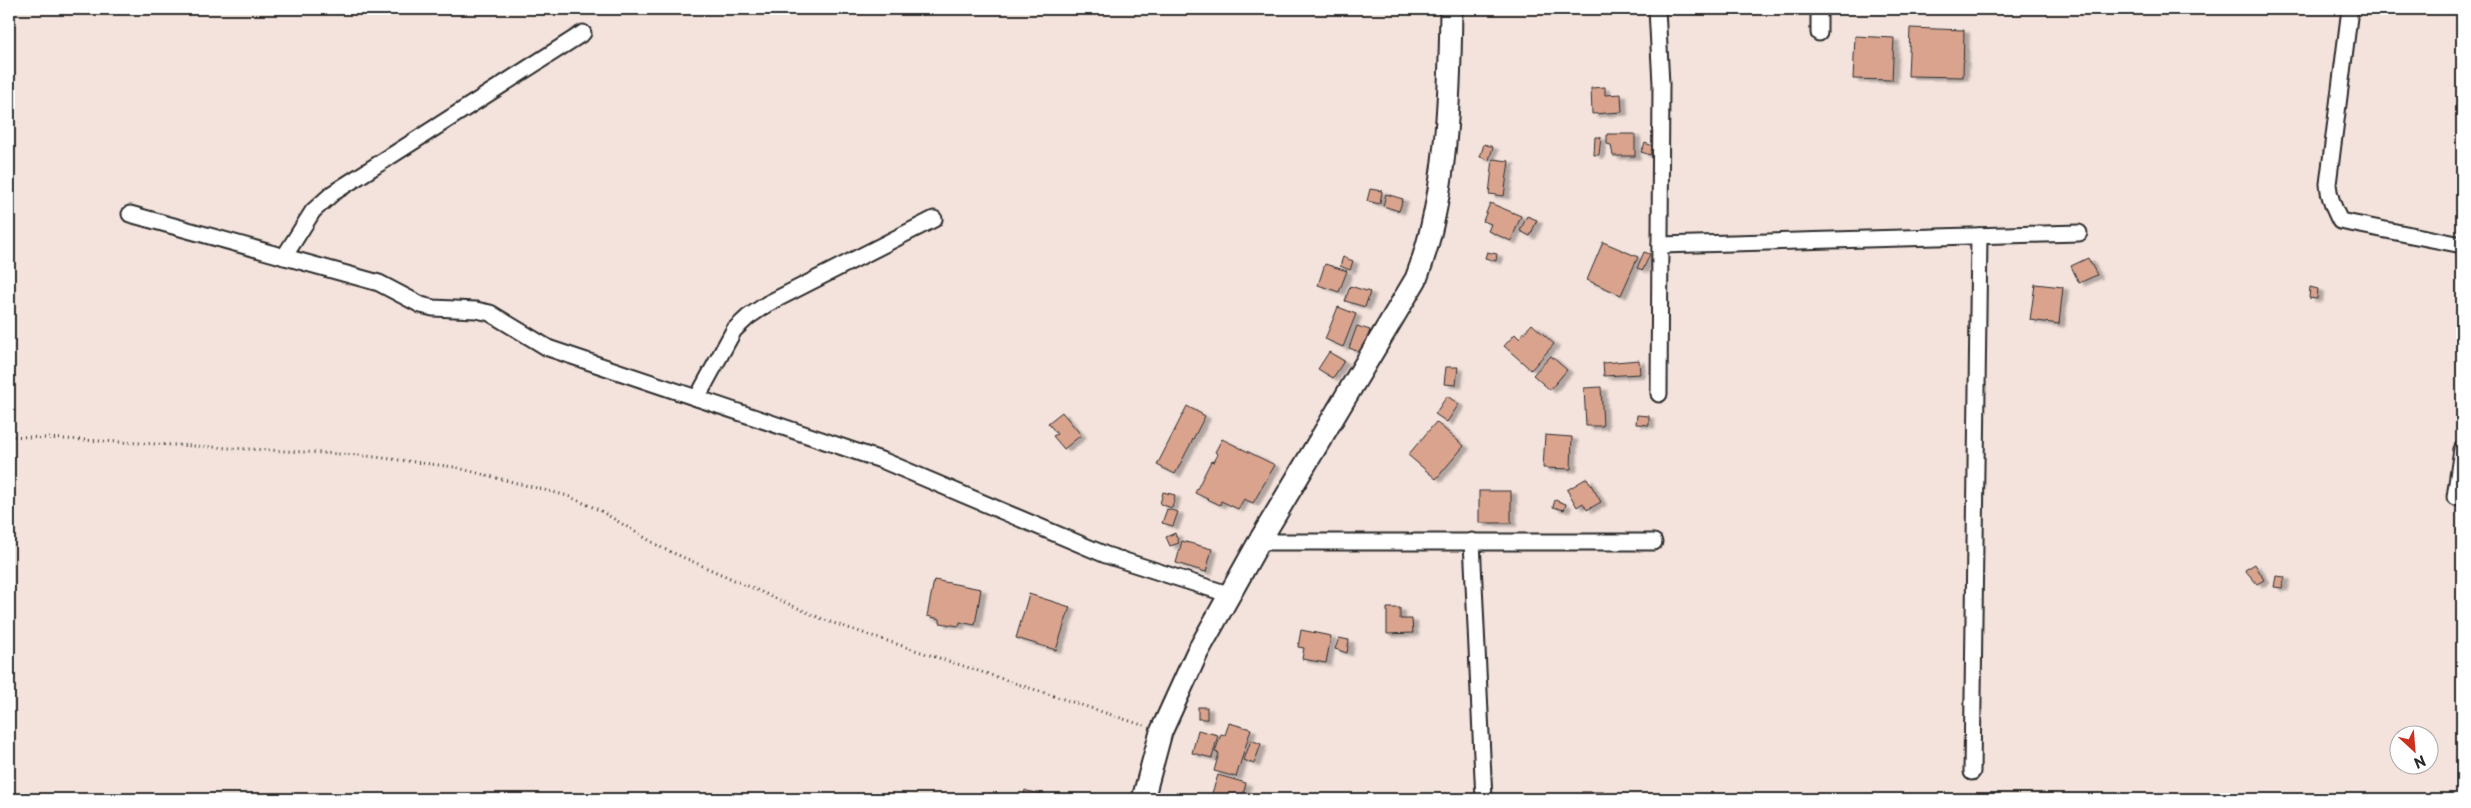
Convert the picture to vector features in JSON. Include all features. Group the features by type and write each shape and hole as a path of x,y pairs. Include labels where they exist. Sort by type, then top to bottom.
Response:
{"main road":[{"path":"1143,799 1161,732 1197,653 1259,542 1364,365 1403,304 1427,252 1436,212 1441,169 1450,67 1451,9"}],"street":[{"path":"1657,9 1661,84 1659,394"},
{"path":"1819,9 1819,34"},
{"path":"2350,9 2328,184 2329,195 2334,209 2340,221 2462,245"},
{"path":"284,256 313,211 333,193 584,33"},
{"path":"130,214 379,283 422,305 433,308 476,310 490,313 548,348 884,461 1106,555 1231,595"},
{"path":"698,398 734,330 748,316 767,304 934,219"},
{"path":"1660,245 2079,233"},
{"path":"1972,772 1979,236"},
{"path":"2455,497 2462,450"},
{"path":"1259,542 1654,542"},
{"path":"1472,542 1484,799"}],"path":[{"path":"9,436 359,455 454,467 559,493 598,510 662,548 827,621 1161,732"}],"building":[{"path":"1910,28 1964,30 1963,77 1908,76"},
{"path":"1855,36 1894,38 1892,80 1853,79"},
{"path":"1605,87 1605,95 1621,94 1622,112 1592,114 1591,88"},
{"path":"1607,134 1635,134 1635,156 1613,156 1611,145 1607,144"},
{"path":"1595,137 1601,137 1599,155 1594,155"},
{"path":"1645,143 1653,146 1650,155 1641,152"},
{"path":"1484,144 1493,147 1489,160 1480,157"},
{"path":"1493,159 1509,161 1504,196 1489,194"},
{"path":"1370,189 1382,191 1380,204 1367,201"},
{"path":"1386,194 1403,199 1399,211 1383,206"},
{"path":"1490,203 1521,216 1511,241 1488,231 1491,224 1483,221"},
{"path":"1527,216 1537,220 1530,236 1520,231"},
{"path":"1603,242 1638,257 1621,295 1587,280"},
{"path":"1487,252 1497,254 1496,261 1485,258"},
{"path":"1644,252 1650,254 1643,270 1637,268"},
{"path":"1343,257 1353,261 1350,270 1340,266"},
{"path":"2088,258 2097,275 2079,283 2071,266"},
{"path":"1325,264 1347,271 1339,292 1318,285"},
{"path":"2035,284 2063,287 2059,324 2030,320"},
{"path":"1350,286 1370,292 1365,307 1345,301"},
{"path":"2310,287 2318,289 2317,299 2309,298"},
{"path":"1338,307 1356,314 1343,347 1325,339"},
{"path":"1532,324 1554,344 1531,370 1504,346 1515,334 1519,338"},
{"path":"1357,326 1370,330 1362,353 1349,348"},
{"path":"1329,352 1344,361 1333,378 1318,369"},
{"path":"1551,356 1567,370 1550,390 1533,375"},
{"path":"1639,360 1640,374 1604,376 1603,363"},
{"path":"1446,367 1458,367 1456,385 1444,384"},
{"path":"1601,387 1603,426 1586,426 1584,388"},
{"path":"1447,396 1459,404 1447,422 1435,414"},
{"path":"1187,406 1205,416 1175,474 1157,465"},
{"path":"1062,412 1081,435 1064,449 1053,436 1057,434 1048,423"},
{"path":"1637,415 1649,416 1649,425 1636,424"},
{"path":"1436,422 1464,446 1436,479 1408,455"},
{"path":"1545,435 1572,437 1571,469 1543,468"},
{"path":"1222,439 1275,465 1253,503 1244,499 1238,509 1221,501 1220,505 1195,493 1211,461 1214,462 1218,454 1215,452"},
{"path":"1587,478 1601,502 1587,510 1583,503 1577,507 1567,490"},
{"path":"1479,491 1511,491 1511,523 1479,523"},
{"path":"1163,492 1175,495 1172,508 1160,504"},
{"path":"1555,500 1566,504 1564,510 1553,507"},
{"path":"1167,509 1178,512 1173,526 1162,523"},
{"path":"1175,533 1179,543 1170,546 1166,537"},
{"path":"1182,541 1212,549 1206,572 1176,563"},
{"path":"2255,564 2264,580 2257,584 2245,570"},
{"path":"2276,576 2285,577 2282,588 2274,587"},
{"path":"934,580 981,589 975,625 960,622 959,626 940,623 940,619 927,616"},
{"path":"1029,594 1070,607 1056,650 1016,638"},
{"path":"1387,608 1400,608 1400,619 1412,619 1413,633 1387,634"},
{"path":"1301,630 1331,636 1326,663 1302,659 1304,648 1298,647"},
{"path":"1339,638 1349,640 1347,653 1335,649"},
{"path":"1198,707 1207,707 1207,719 1198,719"},
{"path":"1229,723 1251,729 1236,777 1214,771 1219,753 1215,752 1221,734 1225,735"},
{"path":"1198,730 1218,735 1212,758 1192,753"},
{"path":"1251,740 1261,744 1254,764 1244,760"},
{"path":"1218,775 1246,783 1242,799 1210,799"},
{"path":"1025,790 1027,791 1066,799 1023,799"},
{"path":"1582,792 1603,792 1603,799 1582,799"}]}
